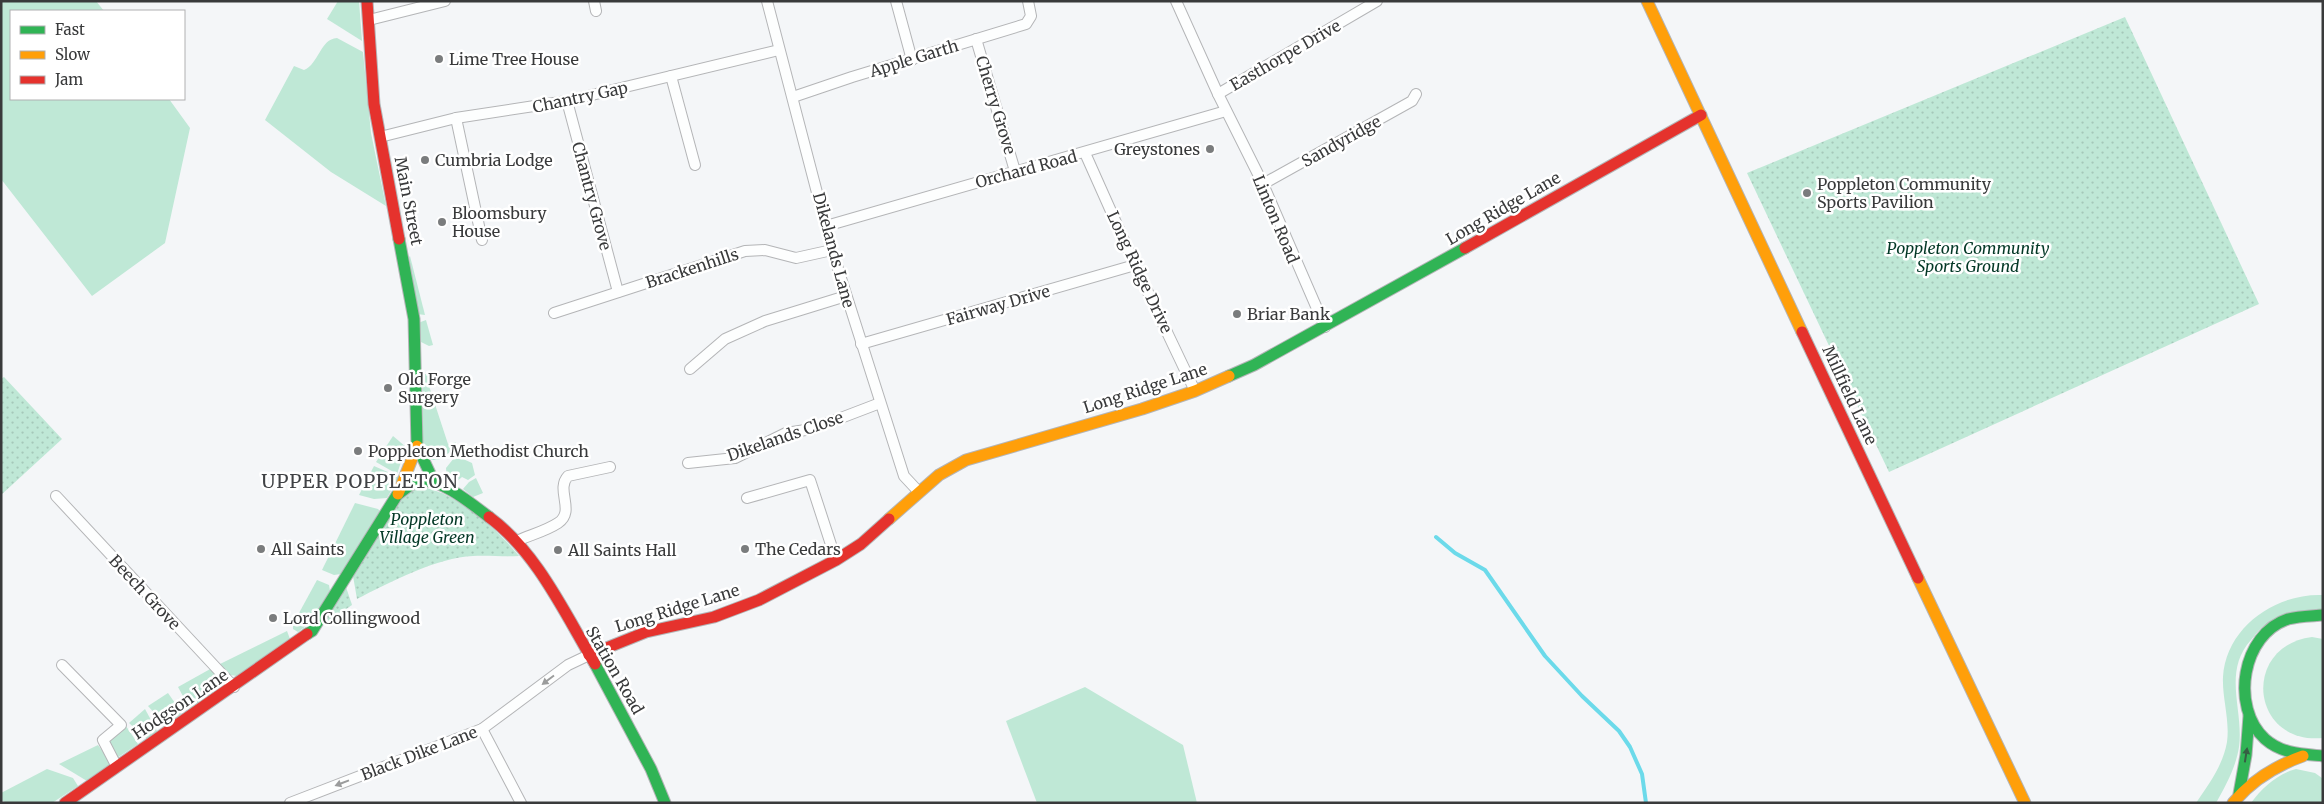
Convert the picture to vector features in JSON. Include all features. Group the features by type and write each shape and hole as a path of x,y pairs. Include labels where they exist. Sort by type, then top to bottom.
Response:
{"main road":[{"name":"Main Street","path":"367,1 374,104 414,319 417,446"},
{"name":"Millfield Lane","path":"1647,1 1728,177 2025,803"},
{"name":"Long Ridge Lane","path":"589,655 646,632 714,617 759,600 836,560 861,544 939,475 966,460 1142,409 1194,391 1254,365 1701,115"},
{"path":"397,496 407,486 420,482 434,482 417,446"},
{"path":"397,496 417,446"},
{"name":"Station Road","path":"434,482 462,497 507,530 531,557 606,682 646,760 664,803"},
{"name":"Hodgson Lane","path":"65,803 312,631 397,496"},
{"path":"2321,759 2303,756 2277,746 2256,728 2244,702 2244,672 2256,645 2278,624 2291,618 2306,615 2323,615"},
{"path":"2236,798 2246,755 2250,716"},
{"path":"2236,798 2269,770 2303,756"}],"street":[{"path":"369,20 445,1"},
{"name":"Dikelands Lane","path":"767,1 832,250 846,296 904,476 918,492"},
{"path":"896,1 912,60"},
{"name":"Apple Garth","path":"793,97 1026,24 1032,16 1028,1"},
{"name":"Linton Road","path":"1176,1 1226,111 1263,184 1325,327"},
{"name":"Easthorpe Drive","path":"1218,94 1378,1"},
{"name":"Cherry Grove","path":"976,39 1015,170"},
{"name":"Chantry Gap","path":"380,137 456,118 510,112 567,101 779,50"},
{"path":"670,76 695,166"},
{"name":"Sandyridge","path":"1263,184 1412,101 1416,94"},
{"name":"Chantry Grove","path":"567,101 618,292"},
{"name":"Orchard Road","path":"826,226 1015,170 1086,152 1226,111"},
{"path":"456,118 482,240"},
{"name":"Long Ridge Drive","path":"1086,152 1134,266 1194,391"},
{"name":"Brackenhills","path":"554,312 745,251 765,250 796,258 832,250"},
{"name":"Fairway Drive","path":"861,344 1134,266"},
{"path":"690,369 725,339 764,320 846,296"},
{"name":"Dikelands Close","path":"688,462 735,458 766,445 786,433 812,429 880,402"},
{"path":"517,541 558,523 564,517 566,501 562,488 568,476 610,468"},
{"path":"747,498 810,480 836,560"},
{"name":"Beech Grove","path":"56,496 234,687"},
{"name":"Black Dike Lane","path":"290,803 482,729 568,665 589,655"},
{"path":"62,665 121,725 103,740 117,767"},
{"path":"482,729 521,803"}],"green space":[{"path":"1,1 96,1 103,10 10,10 10,100 170,100 190,128 165,243 92,296 1,179"},
{"path":"338,1 359,1 362,41 327,19"},
{"name":"Poppleton Community Sports Ground","path":"2125,17 2259,304 1889,472 1747,173"},
{"path":"337,38 363,52 371,133 386,206 331,172 265,120 294,66 304,70 309,67 323,47 331,39"},
{"path":"410,256 425,315 417,314"},
{"path":"426,320 433,345 429,346 421,342 418,323"},
{"path":"422,374 434,374 429,386 448,444 456,442 454,449 439,460 431,460 423,443"},
{"path":"4,377 62,439 1,495 1,379"},
{"path":"393,436 406,447 397,474 376,462"},
{"path":"454,458 461,458 472,463 475,475 468,480 462,477 454,484 447,479 446,468"},
{"path":"374,466 399,477 387,498 374,499 359,495"},
{"path":"476,478 483,493 473,497 463,489"},
{"name":"Poppleton Village Green","path":"418,487 432,489 446,495 474,512 499,534 519,556 459,557 413,572 357,599 353,576 400,499"},
{"path":"355,503 380,511 341,574 334,575 322,570"},
{"path":"317,580 329,585 330,591 310,623 298,632 293,629 293,624"},
{"path":"346,587 352,605 327,622 325,620"},
{"path":"2323,595 2323,609 2264,626 2242,652 2236,678 2240,733 2236,762 2216,803 2196,803 2215,774 2227,742 2223,677 2226,659 2233,643 2256,616 2271,607 2305,596"},
{"path":"287,631 290,639 237,676 230,675 220,664"},
{"path":"2312,637 2323,639 2323,738 2299,736 2280,726 2269,711 2264,694 2265,675 2274,658 2289,644"},
{"path":"212,668 222,682 221,687 190,709 178,687"},
{"path":"1085,687 1183,745 1197,803 1037,803 1006,721"},
{"path":"168,693 182,713 166,726 148,706"},
{"path":"145,709 157,731 147,739 129,723"},
{"path":"126,726 138,744 117,758 108,742 110,737"},
{"path":"98,745 110,765 87,781 59,764"},
{"path":"47,769 73,778 78,786 52,803 7,803 1,800 1,793"},
{"path":"2296,769 2315,773 2322,778 2323,803 2251,803 2271,782 2283,774"}],"waterway":[{"path":"1436,537 1455,553 1485,570 1545,656 1582,696 1619,731 1630,747 1642,774 1646,803"}],"traffic: fast":[{"path":"399,239 414,319 417,446 434,482"},
{"path":"1229,376 1254,365 1465,248"},
{"path":"307,634 312,631 397,495 414,483 429,481 447,488 489,517"},
{"path":"2323,615 2288,619 2272,627 2260,640 2251,655 2246,673 2245,691 2247,709 2254,725 2265,739 2278,748 2300,754 2323,756"},
{"path":"595,664 651,769 665,803"},
{"path":"2239,794 2246,755 2249,716"}],"traffic: slow":[{"path":"1647,1 1802,332"},
{"path":"889,519 939,475 966,460 1142,409 1195,391 1229,376"},
{"path":"398,494 417,446"},
{"path":"1918,578 2025,803"},
{"path":"2233,803 2256,781 2283,764 2303,756"}],"traffic: jam":[{"path":"367,1 374,104 399,239"},
{"path":"1465,248 1701,115"},
{"path":"1802,332 1918,578"},
{"path":"489,517 506,531 536,566 595,664"},
{"path":"589,655 646,632 714,617 759,600 836,560 861,544 889,519"},
{"path":"65,803 307,634"}],"place":[{"name":"Lime Tree House","path":"439,59"},
{"name":"Greystones","path":"1210,149"},
{"name":"Cumbria Lodge","path":"425,160"},
{"name":"Poppleton Community Sports Pavilion","path":"1807,193"},
{"name":"Bloomsbury House","path":"442,222"},
{"name":"Briar Bank","path":"1237,314"},
{"name":"Old Forge Surgery","path":"388,388"},
{"name":"Poppleton Methodist Church","path":"358,451"},
{"name":"All Saints","path":"261,549"},
{"name":"The Cedars","path":"745,549"},
{"name":"All Saints Hall","path":"558,550"},
{"name":"Lord Collingwood","path":"273,618"}],"district":[{"name":"UPPER POPPLETON","path":"360,481"}]}
